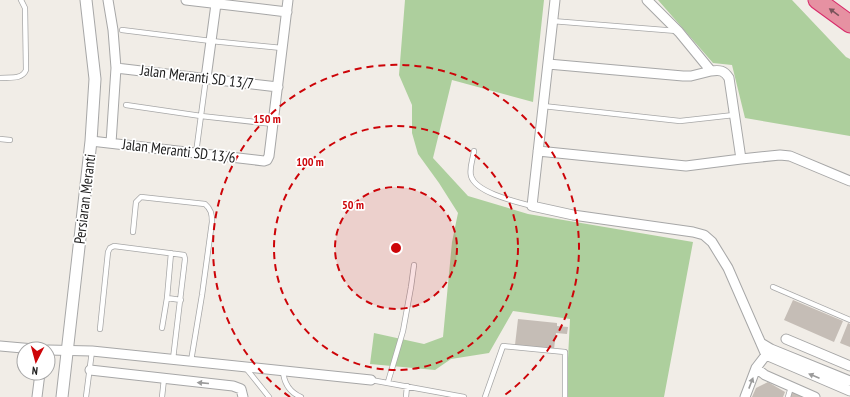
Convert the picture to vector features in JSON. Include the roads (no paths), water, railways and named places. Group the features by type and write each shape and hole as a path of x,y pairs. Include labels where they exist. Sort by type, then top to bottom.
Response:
{"highway":[{"path":"817,0 850,24"}],"street":[{"name":"Persiaran Meranti","path":"62,397 91,141 95,79 86,0"},
{"path":"108,0 113,30 116,68 111,143"},
{"path":"186,0 245,4 287,12"},
{"path":"273,124 288,0"},
{"path":"555,0 532,206 573,215 693,232 704,235 712,242 728,268 761,343 768,352 850,391"},
{"path":"647,0 679,32 712,71"},
{"path":"206,78 211,41 211,2"},
{"path":"548,64 683,76 691,76 719,70 726,73 729,78 741,159"},
{"name":"Jalan Meranti SD 13/7","path":"116,68 278,87"},
{"name":"Jalan Meranti SD 13/6","path":"91,141 264,161 267,160 269,156 273,124"},
{"path":"538,151 686,166 780,155 790,156 850,181"},
{"path":"786,339 850,366"},
{"path":"0,346 16,347"},
{"path":"56,350 92,351 371,380"},
{"path":"745,397 756,368 768,352"},
{"path":"768,352 850,381"},
{"path":"756,368 765,375 815,397"},
{"path":"90,370 233,386 242,393"},
{"path":"37,397 39,381"}],"lane":[{"path":"0,78 19,77 26,70 24,8 21,0"},
{"path":"552,21 679,32"},
{"path":"122,30 282,48"},
{"path":"196,153 206,78"},
{"path":"126,105 201,116 273,124"},
{"path":"543,106 680,121 734,115"},
{"path":"0,139 10,140"},
{"path":"474,151 470,170 472,178 475,182 483,189 503,198 532,206"},
{"path":"133,232 136,202 141,197 205,204 210,208 212,222 191,361"},
{"path":"100,329 108,252 110,248 114,246 172,253 184,256 185,259 181,300 173,359"},
{"path":"162,328 172,253"},
{"path":"388,382 403,331 414,265"},
{"path":"773,287 850,320"},
{"path":"167,298 181,300"},
{"path":"485,397 503,346 565,352 565,397"},
{"path":"86,397 92,351"},
{"path":"245,366 268,397"},
{"path":"283,370 284,379 289,390 301,397"},
{"path":"162,397 164,379"},
{"path":"371,380 464,397"},
{"path":"406,397 407,386"},
{"path":"788,397 791,387"}]}
